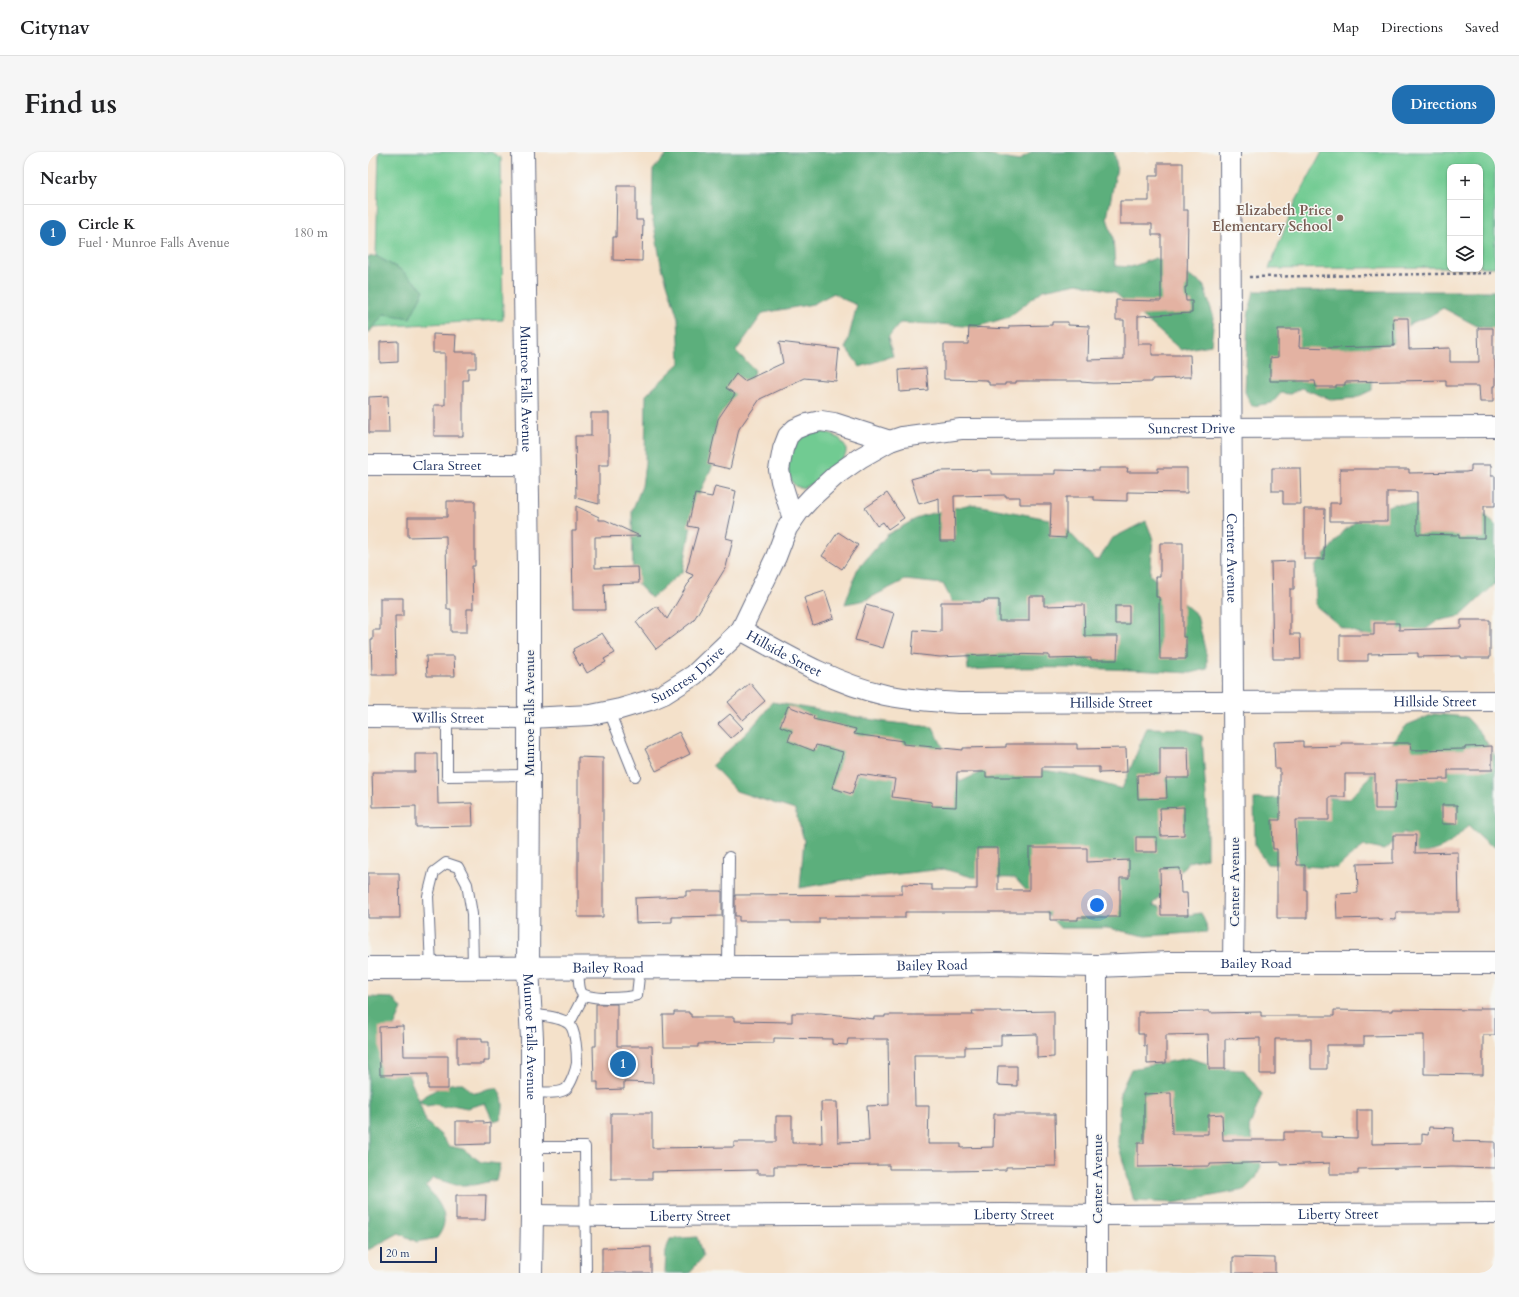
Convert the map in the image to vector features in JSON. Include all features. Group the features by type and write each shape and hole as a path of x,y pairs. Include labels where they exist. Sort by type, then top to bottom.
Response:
{"street":[{"name":"Munroe Falls Avenue","path":"523,152 529,567 528,968 532,1092 531,1273"},
{"name":"Center Avenue","path":"1230,152 1234,900 1233,963"},
{"path":"793,519 779,470 783,449 788,436 795,429 807,424 821,422 834,423 890,441"},
{"name":"Suncrest Drive","path":"528,718 591,715 609,711 650,700 679,685 694,675 741,630 776,557 787,528 812,497 836,475 860,458 890,441 902,437 961,429 1495,427"},
{"name":"Clara Street","path":"368,465 527,464"},
{"name":"Hillside Street","path":"741,630 797,662 826,676 855,687 884,695 914,700 958,703 1495,701"},
{"name":"Willis Street","path":"368,717 528,718"},
{"name":"Bailey Road","path":"368,968 793,967 996,964 1097,966 1233,963 1495,963"},
{"name":"Center Avenue","path":"1097,966 1097,1273"},
{"name":"Liberty Street","path":"532,1215 1495,1213"}],"lane":[{"path":"609,711 635,776"},
{"path":"447,717 447,776 529,776"},
{"path":"728,967 729,857"},
{"path":"431,968 428,896 434,872 446,863 458,867 468,884 472,914 473,968"},
{"path":"578,967 581,992 584,995 600,998 628,998 637,995 640,967"},
{"path":"569,1024 584,995"},
{"path":"530,1014 552,1017 569,1024 574,1030 577,1064 571,1081 566,1088 559,1092 532,1092"},
{"path":"532,1148 585,1147 586,1273"}],"path":[{"path":"1231,277 1495,273"}],"green space":[{"path":"379,152 491,152 501,158 503,320 373,327 384,314 401,270 376,256"},
{"path":"669,152 970,152 1019,161 1031,152 1114,152 1117,167 1107,218 1113,238 1115,266 1131,267 1156,258 1203,284 1214,318 1211,345 1181,350 1114,292 1078,283 1043,290 1009,317 976,327 900,323 888,338 893,356 860,367 846,348 857,305 834,293 813,304 763,313 736,351 755,370 728,422 728,433 695,503 683,571 651,598 633,579 632,511 642,486 645,463 646,395 680,363 678,318 661,264 652,215 653,170"},
{"path":"1322,152 1495,152 1495,267 1483,267 1483,164 1447,164 1447,267 1269,269 1295,203"},
{"path":"376,256 401,270 424,290 410,318 384,314 368,334 368,257"},
{"path":"1254,291 1495,291 1495,329 1477,326 1443,308 1430,316 1411,323 1394,343 1371,346 1372,390 1355,398 1333,400 1301,388 1290,394 1281,393 1272,403 1252,406 1245,392 1248,316"},
{"path":"819,432 829,433 840,439 846,448 846,453 844,457 812,484 802,488 795,486 791,480 788,467 794,446 804,436"},
{"path":"971,504 1059,521 1094,559 1099,560 1111,539 1146,521 1153,539 1150,575 1197,615 1207,658 1207,669 1191,673 1052,668 968,670 964,624 943,584 905,580 866,600 845,604 857,570 887,535 921,516"},
{"path":"1393,504 1478,507 1495,525 1495,584 1461,616 1437,621 1412,639 1363,635 1341,627 1316,606 1315,567 1344,531 1361,517"},
{"path":"772,702 886,722 933,727 960,782 1000,763 1068,774 1122,789 1147,728 1184,729 1202,736 1207,812 1207,858 1188,862 1153,905 1188,915 1201,913 1206,924 1207,932 1146,936 1107,928 1060,928 1015,878 972,877 944,869 845,880 800,888 804,840 795,810 736,791 712,765 752,727"},
{"path":"1434,714 1466,717 1480,732 1495,756 1495,846 1489,844 1468,825 1457,837 1441,848 1418,854 1404,832 1384,850 1364,846 1337,868 1267,864 1255,846 1254,799 1315,797 1349,799 1367,780 1394,740 1407,725"},
{"path":"368,997 393,998 402,1009 392,1031 419,1100 435,1090 445,1086 463,1083 468,1089 475,1093 486,1089 497,1088 501,1095 503,1107 500,1119 493,1121 485,1103 467,1108 452,1105 442,1107 438,1104 427,1106 419,1101 426,1122 441,1135 449,1146 463,1149 481,1162 500,1164 496,1180 474,1185 456,1185 433,1178 426,1186 439,1204 444,1217 442,1230 437,1238 417,1242 399,1233 368,1250"},
{"path":"1189,1058 1225,1069 1244,1070 1262,1094 1249,1128 1261,1166 1256,1178 1244,1190 1174,1203 1134,1201 1118,1143 1120,1093 1131,1069"},
{"path":"697,1237 703,1257 689,1273 665,1273 666,1250 670,1239"}],"building":[{"path":"1158,163 1183,163 1183,210 1188,210 1187,287 1185,287 1186,301 1192,301 1192,313 1138,316 1138,344 1152,344 1152,355 1190,355 1191,377 1152,379 1152,382 1094,383 1081,381 1016,381 1016,383 1005,383 1005,385 989,385 987,380 944,379 944,344 968,344 969,327 1009,329 1009,326 1052,325 1052,322 1068,322 1068,325 1089,326 1088,360 1124,359 1124,320 1116,320 1116,300 1161,301 1161,235 1152,235 1152,224 1120,224 1120,201 1149,201 1149,176 1158,176"},
{"path":"617,186 636,186 636,220 643,220 642,261 613,260 613,237 616,237"},
{"path":"1393,318 1408,318 1409,349 1450,348 1450,362 1479,362 1478,328 1493,328 1495,386 1493,386 1493,402 1480,402 1479,386 1446,386 1446,380 1345,382 1345,385 1336,385 1336,387 1316,387 1315,381 1270,381 1270,358 1278,357 1278,329 1300,329 1299,347 1333,348 1394,346"},
{"path":"433,334 456,335 455,352 476,352 476,368 468,368 468,380 463,380 463,436 434,436 434,405 445,405 445,353 433,353"},
{"path":"398,341 398,362 380,363 380,342"},
{"path":"779,342 839,349 836,381 804,378 760,399 739,429 730,469 708,464 718,419 735,394 726,388 736,374 744,381 783,363"},
{"path":"926,368 928,390 900,392 899,370"},
{"path":"388,396 389,433 369,433 369,397"},
{"path":"591,413 609,413 609,465 599,465 599,504 576,498 575,436 591,436"},
{"path":"1471,465 1491,465 1491,476 1495,476 1495,506 1484,506 1484,538 1459,538 1459,535 1417,534 1417,492 1387,492 1387,521 1330,521 1330,503 1340,503 1340,469 1409,469 1409,473 1466,472 1471,471"},
{"path":"1099,468 1128,468 1127,472 1158,472 1158,468 1187,468 1187,493 1127,492 1127,501 1094,500 1094,497 1066,497 1066,538 1050,537 1051,504 1020,504 1020,497 1006,497 1006,495 954,496 955,541 940,541 939,498 919,504 911,479 940,471 991,470 991,474 1055,474 1055,470 1099,471"},
{"path":"1272,468 1300,468 1301,504 1283,504 1283,491 1272,491"},
{"path":"715,486 736,491 726,538 733,540 726,567 693,621 656,649 636,622 657,606 667,619 690,582 693,575 686,572 698,528 688,526 695,494 712,497"},
{"path":"887,493 904,518 888,529 883,522 877,526 865,508"},
{"path":"447,501 475,501 475,566 472,566 473,609 467,609 467,632 451,632 451,609 447,609 446,536 408,537 408,517 447,517"},
{"path":"576,506 599,517 599,520 605,520 640,536 595,537 595,568 638,567 639,583 604,584 605,610 573,610 572,531 576,531"},
{"path":"1304,509 1325,509 1324,559 1304,559"},
{"path":"838,532 858,545 842,569 822,556"},
{"path":"1160,543 1183,543 1183,637 1186,637 1186,659 1160,659 1159,597 1156,597 1156,577 1160,577"},
{"path":"1294,561 1294,589 1290,589 1290,634 1300,634 1301,659 1273,659 1271,562"},
{"path":"825,591 834,618 813,625 804,598"},
{"path":"1029,596 1044,596 1044,606 1084,605 1085,636 1118,636 1117,660 1091,660 1091,658 1049,659 1049,655 1006,654 940,657 912,654 914,630 941,632 941,602 984,602 984,600 999,600 999,621 1029,621"},
{"path":"380,598 403,598 403,616 395,616 396,675 372,675 371,640 373,640 373,630 380,630"},
{"path":"866,605 894,613 883,648 855,640"},
{"path":"1115,606 1129,606 1129,624 1115,624"},
{"path":"1461,620 1490,620 1490,658 1461,658 1461,656 1418,657 1418,653 1368,654 1368,661 1340,661 1340,635 1374,635 1374,623 1399,623 1399,630 1461,628"},
{"path":"602,633 615,653 604,659 606,662 587,673 582,664 580,666 572,652 574,651 573,649"},
{"path":"426,656 454,656 455,676 427,676"},
{"path":"750,683 765,701 743,720 728,702"},
{"path":"788,706 814,716 813,719 856,729 854,734 903,741 903,744 963,750 963,748 1006,747 1006,744 1077,744 1077,749 1126,748 1127,772 1099,773 1099,767 1042,767 1042,777 986,777 986,772 957,772 956,807 932,806 932,802 892,797 895,779 858,774 852,794 832,788 843,752 816,745 814,751 788,741 792,731 780,726"},
{"path":"730,714 743,728 731,738 718,724"},
{"path":"679,732 690,754 656,771 645,749"},
{"path":"1303,741 1303,747 1341,746 1341,743 1411,743 1412,750 1465,749 1465,747 1492,746 1492,770 1448,770 1448,779 1396,780 1395,809 1375,809 1375,774 1345,774 1345,797 1329,797 1329,820 1295,820 1297,865 1305,865 1307,918 1277,918 1277,849 1273,849 1272,820 1280,820 1280,769 1275,769 1274,742"},
{"path":"1160,747 1188,747 1189,778 1166,778 1167,798 1138,799 1137,775 1160,775"},
{"path":"415,754 437,754 438,804 472,803 473,826 416,827 416,806 373,807 372,772 415,772"},
{"path":"578,757 603,758 603,917 578,917"},
{"path":"1442,805 1457,805 1457,824 1442,824"},
{"path":"1184,807 1184,835 1161,836 1160,808"},
{"path":"1393,835 1416,835 1415,853 1458,852 1459,912 1396,912 1396,920 1378,918 1337,919 1336,894 1358,893 1357,864 1393,863"},
{"path":"1136,837 1157,837 1157,852 1136,852"},
{"path":"977,848 998,848 998,890 1029,890 1029,848 1087,848 1087,862 1129,860 1129,878 1120,878 1120,917 1078,917 1078,920 1050,920 1050,912 905,912 905,918 819,918 819,923 791,923 791,921 739,921 739,916 735,916 735,895 902,894 902,884 932,885 932,890 977,889"},
{"path":"1180,868 1181,893 1187,893 1188,915 1161,915 1160,869"},
{"path":"368,873 399,873 400,918 368,918"},
{"path":"686,891 722,891 722,916 672,917 672,922 636,923 635,898 686,896"},
{"path":"596,1004 617,1004 617,1046 652,1046 653,1083 624,1082 624,1089 598,1090 598,1082 594,1082 593,1046 596,1046"},
{"path":"1480,1008 1495,1008 1495,1035 1483,1035 1483,1075 1424,1074 1424,1035 1364,1036 1364,1045 1327,1045 1327,1069 1311,1069 1311,1039 1275,1039 1275,1074 1260,1074 1260,1038 1225,1039 1225,1069 1209,1069 1208,1034 1166,1035 1166,1063 1147,1064 1147,1046 1144,1046 1144,1034 1138,1034 1138,1012 1261,1012 1261,1016 1334,1016 1334,1010 1480,1010"},
{"path":"972,1011 1054,1011 1054,1057 1037,1058 1037,1034 1001,1035 1001,1046 965,1047 965,1055 914,1055 915,1106 929,1106 928,1144 961,1144 961,1148 993,1147 994,1114 1055,1114 1056,1166 1006,1167 1006,1170 933,1171 933,1169 889,1169 889,1165 774,1166 774,1174 757,1174 757,1170 652,1172 652,1179 611,1179 611,1113 652,1113 652,1148 734,1147 734,1142 776,1142 776,1116 792,1116 792,1143 822,1143 821,1102 837,1102 838,1142 869,1141 867,1106 889,1105 888,1039 848,1039 847,1045 832,1044 832,1039 774,1038 774,1043 698,1044 698,1047 664,1047 663,1015 674,1015 674,1012 689,1012 691,1017 734,1017 734,1021 792,1022 792,1013 821,1013 874,1019 874,1017 885,1017 885,1015 973,1015"},
{"path":"403,1026 404,1056 448,1056 448,1089 428,1089 428,1074 380,1075 379,1027"},
{"path":"457,1038 482,1038 482,1042 489,1042 489,1061 484,1061 484,1064 457,1064"},
{"path":"998,1066 1017,1066 1017,1086 997,1085"},
{"path":"1171,1093 1172,1134 1208,1134 1208,1115 1222,1114 1223,1140 1284,1140 1284,1132 1321,1132 1321,1137 1357,1138 1357,1110 1372,1110 1372,1144 1422,1143 1422,1134 1428,1135 1429,1127 1454,1128 1453,1141 1495,1142 1495,1168 1452,1167 1358,1169 1358,1174 1330,1174 1330,1163 1281,1165 1281,1162 1210,1164 1210,1166 1138,1167 1138,1143 1144,1143 1144,1094"},
{"path":"456,1121 484,1121 484,1124 490,1123 490,1142 485,1142 485,1144 456,1145"},
{"path":"456,1195 486,1195 485,1220 456,1220"},
{"path":"651,1247 651,1273 602,1273 602,1248"},
{"path":"1233,1257 1275,1258 1275,1273 1233,1273"}],"place":[{"name":"Elizabeth Price Elementary School","path":"1340,218"},
{"name":"Circle K","path":"623,1064"}]}
